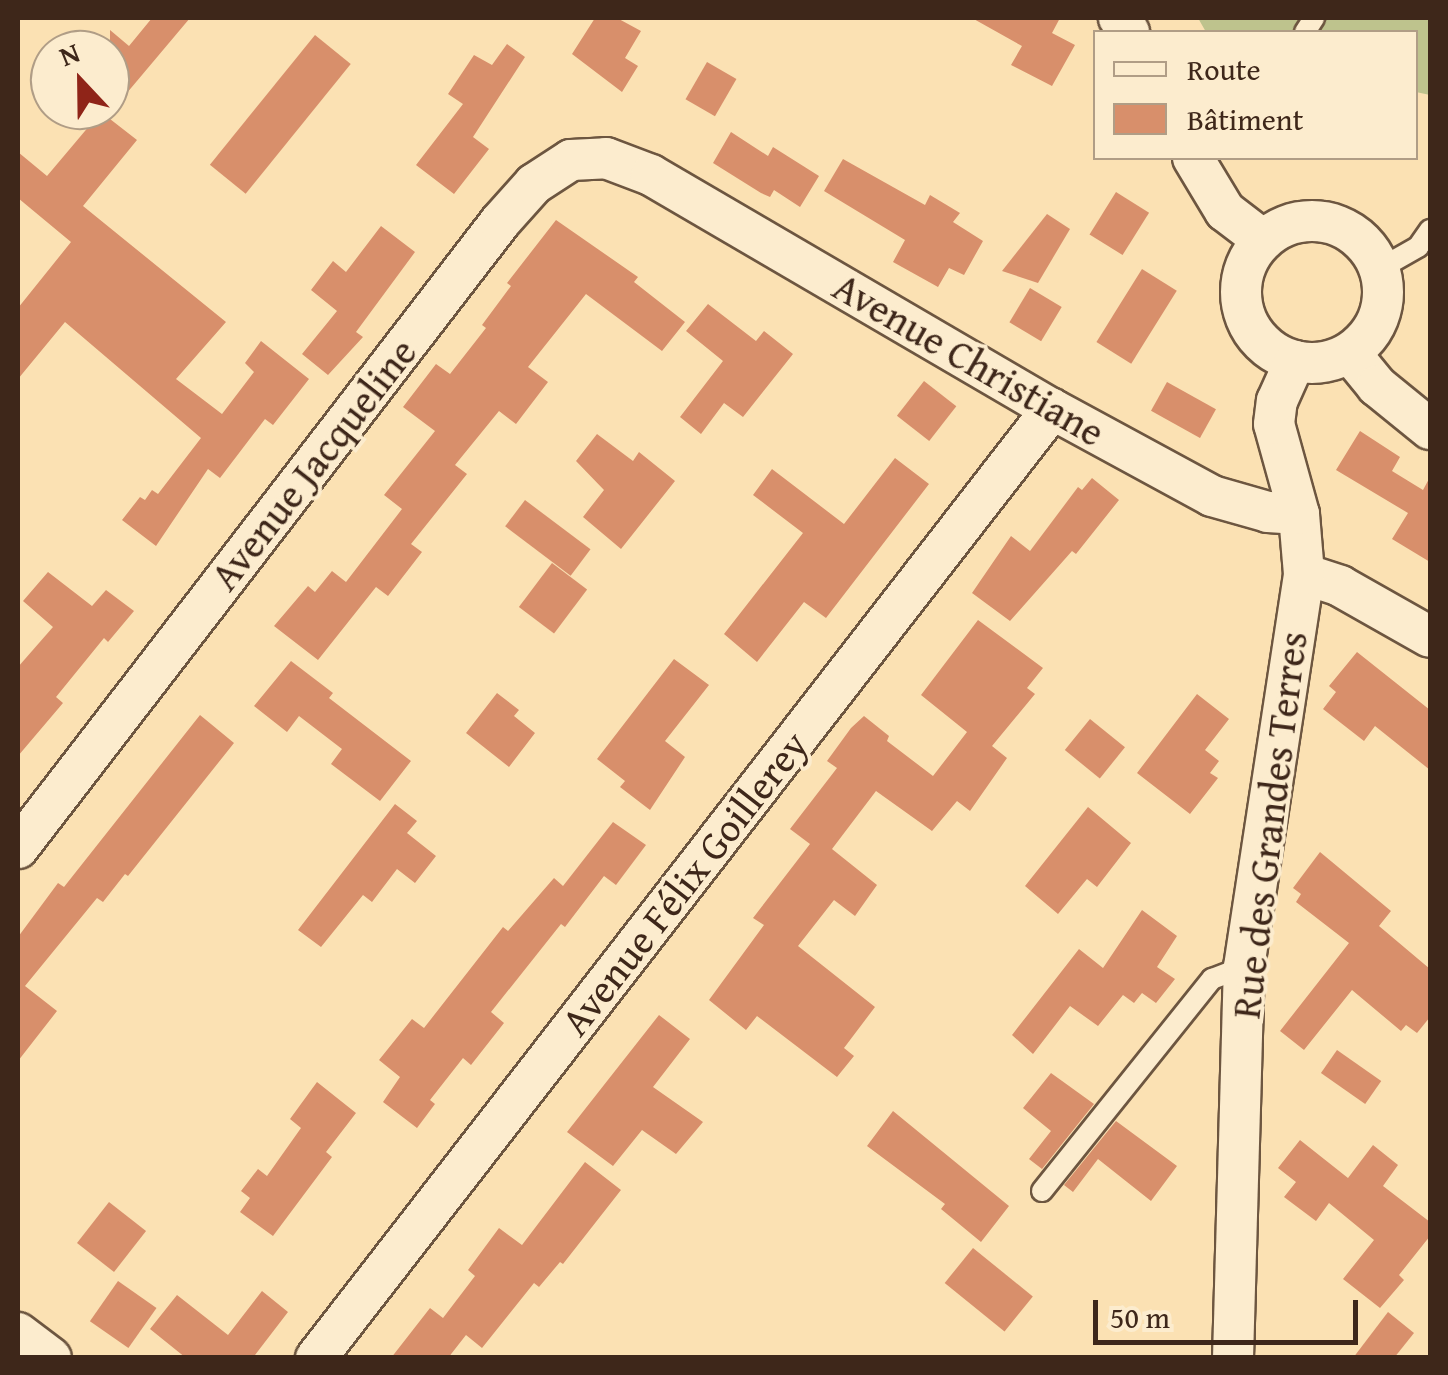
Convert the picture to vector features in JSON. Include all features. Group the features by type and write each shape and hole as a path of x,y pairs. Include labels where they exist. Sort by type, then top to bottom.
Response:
{"street":[{"name":"Avenue Jacqueline","path":"18,848 534,184 571,160 606,158 651,175"},
{"path":"1194,160 1225,210 1263,240"},
{"name":"Avenue Christiane","path":"651,175 1052,409 1212,496 1268,512 1299,514"},
{"path":"1306,220 1330,222 1360,239 1381,268 1384,292 1380,316 1368,337 1350,353 1314,364 1295,362 1260,340 1241,301 1242,278 1249,258 1263,240 1282,226 1306,220"},
{"path":"1350,353 1376,386 1430,428"},
{"name":"Rue des Grandes Terres","path":"1233,1358 1244,968 1304,574 1299,514 1274,424 1276,400 1295,362"},
{"name":"Avenue Félix Goillerey","path":"316,1358 1052,409"},
{"path":"1304,574 1340,586 1430,637"},
{"path":"18,1332 51,1358"}],"lane":[{"path":"1381,268 1418,247 1430,230"},
{"path":"1042,1191 1212,979 1244,968"}],"green space":[{"path":"1198,18 1430,18 1430,95 1418,92 1418,30 1205,30"}],"building":[{"path":"152,18 190,18 130,89 130,45"},
{"path":"595,18 617,18 641,31 625,58 638,66 622,92 572,54"},
{"path":"972,18 1060,18 1052,33 1075,45 1052,86 1011,65 1022,46"},
{"path":"315,35 351,64 246,194 210,165"},
{"path":"507,44 525,57 473,137 489,149 454,194 416,165 463,104 448,94 474,55 492,65"},
{"path":"707,62 736,79 715,116 686,99"},
{"path":"86,130 124,130 137,140 83,206 226,322 176,379 222,414 254,372 245,363 261,341 309,379 273,425 265,419 220,478 208,469 156,546 122,520 140,497 145,500 152,490 158,494 201,438 65,322 18,379 18,308 71,242 18,198 18,152 47,176"},
{"path":"731,132 768,156 773,147 819,176 800,207 774,190 770,197 761,193 713,163"},
{"path":"843,159 925,205 930,195 960,213 953,222 983,241 964,275 949,268 938,287 893,262 905,240 824,191"},
{"path":"1116,192 1149,213 1123,255 1090,234"},
{"path":"1047,214 1070,229 1038,283 1002,271"},
{"path":"556,220 638,277 634,282 685,322 662,351 586,294 528,367 548,382 516,424 499,411 455,465 467,474 411,544 422,552 388,596 376,587 318,660 274,626 308,586 315,592 332,571 346,582 402,509 384,495 435,431 403,407 436,364 450,374 486,328 482,325 511,286 507,283"},
{"path":"381,226 415,252 356,332 363,337 328,375 302,354 337,311 311,290 333,261 346,272"},
{"path":"1142,269 1177,291 1131,364 1096,342"},
{"path":"1030,288 1062,307 1041,341 1009,322"},
{"path":"708,304 756,341 764,331 793,354 743,417 724,403 701,434 680,417 723,361 686,331"},
{"path":"924,381 956,406 929,441 897,416"},
{"path":"1167,382 1216,409 1200,438 1151,411"},
{"path":"1360,431 1400,457 1392,471 1423,490 1430,477 1430,562 1392,539 1408,513 1336,470"},
{"path":"597,434 633,461 639,452 675,481 621,549 583,517 604,490 576,461"},
{"path":"895,458 929,484 826,618 804,602 757,662 724,634 803,533 753,495 772,469 844,524"},
{"path":"1092,478 1119,500 1076,554 1072,551 1010,621 972,593 1011,536 1030,551 1078,487 1082,490"},
{"path":"525,500 590,549 571,576 505,526"},
{"path":"552,563 587,589 554,633 519,607"},
{"path":"48,572 92,606 106,590 134,611 108,642 104,638 56,697 63,703 18,756 18,667 53,627 23,601"},
{"path":"978,620 1043,668 1027,688 1035,694 992,746 1007,758 970,811 957,801 932,831 876,791 832,849 877,885 855,916 834,900 798,946 875,1007 844,1048 854,1056 837,1077 757,1016 746,1030 709,1000 764,925 753,918 810,844 790,829 837,768 827,761 851,728 864,716 889,736 887,741 933,776 967,732 921,695"},
{"path":"1357,652 1430,710 1430,770 1375,726 1364,741 1323,709 1336,692 1329,686"},
{"path":"674,659 709,685 665,741 685,757 650,810 620,787 625,781 597,759"},
{"path":"291,661 333,693 329,698 411,761 380,801 331,764 342,749 299,716 287,732 254,706"},
{"path":"497,693 519,710 514,716 535,733 509,767 466,733"},
{"path":"1197,694 1229,719 1205,750 1219,761 1210,773 1218,778 1190,814 1137,773"},
{"path":"200,715 234,743 128,876 125,874 103,902 97,898 25,986 57,1011 18,1061 18,937 58,883 64,887"},
{"path":"1090,719 1125,747 1100,778 1065,750"},
{"path":"395,804 417,821 407,833 436,856 415,883 397,869 372,902 363,895 321,947 298,930"},
{"path":"1088,807 1131,843 1097,887 1087,879 1058,914 1025,886"},
{"path":"613,822 646,845 616,885 604,876 565,927 561,924 491,1012 504,1023 471,1065 463,1058 430,1100 435,1104 417,1128 383,1102 400,1077 379,1060 412,1019 424,1028 503,927 508,931 554,878 563,886"},
{"path":"1320,852 1391,911 1379,926 1430,969 1430,1017 1417,1033 1406,1025 1401,1031 1352,990 1304,1050 1280,1031 1349,943 1296,902 1301,894 1293,888"},
{"path":"1142,910 1177,936 1157,967 1175,979 1156,1003 1142,993 1134,1003 1123,995 1098,1026 1070,1006 1033,1054 1012,1035 1079,949 1103,968"},
{"path":"659,1015 690,1039 653,1087 703,1122 676,1154 642,1130 613,1166 567,1132"},
{"path":"1337,1050 1381,1081 1365,1104 1321,1073"},
{"path":"1051,1073 1094,1104 1042,1169 1029,1159 1051,1131 1023,1108"},
{"path":"317,1082 356,1113 326,1152 332,1157 273,1236 240,1212 250,1198 241,1191 258,1169 267,1176 301,1128 290,1119"},
{"path":"893,1111 1009,1206 981,1242 941,1209 945,1204 867,1146"},
{"path":"1116,1121 1177,1166 1151,1201 1098,1159 1073,1192 1064,1185"},
{"path":"1300,1140 1348,1178 1373,1145 1398,1165 1383,1186 1430,1222 1430,1236 1399,1275 1404,1280 1380,1308 1343,1279 1374,1240 1329,1203 1316,1221 1284,1197 1296,1182 1278,1168"},
{"path":"585,1162 621,1190 563,1264 560,1262 539,1287 534,1283 482,1348 466,1335 448,1358 391,1358 430,1308 443,1318 475,1276 468,1270 499,1228 522,1245"},
{"path":"109,1202 146,1231 114,1272 77,1243"},
{"path":"973,1248 1033,1296 1005,1331 945,1283"},
{"path":"118,1281 157,1308 128,1348 90,1321"},
{"path":"262,1291 288,1312 255,1355 258,1358 186,1358 150,1329 177,1295 228,1335"},
{"path":"1388,1312 1414,1333 1394,1358 1353,1358"}]}
